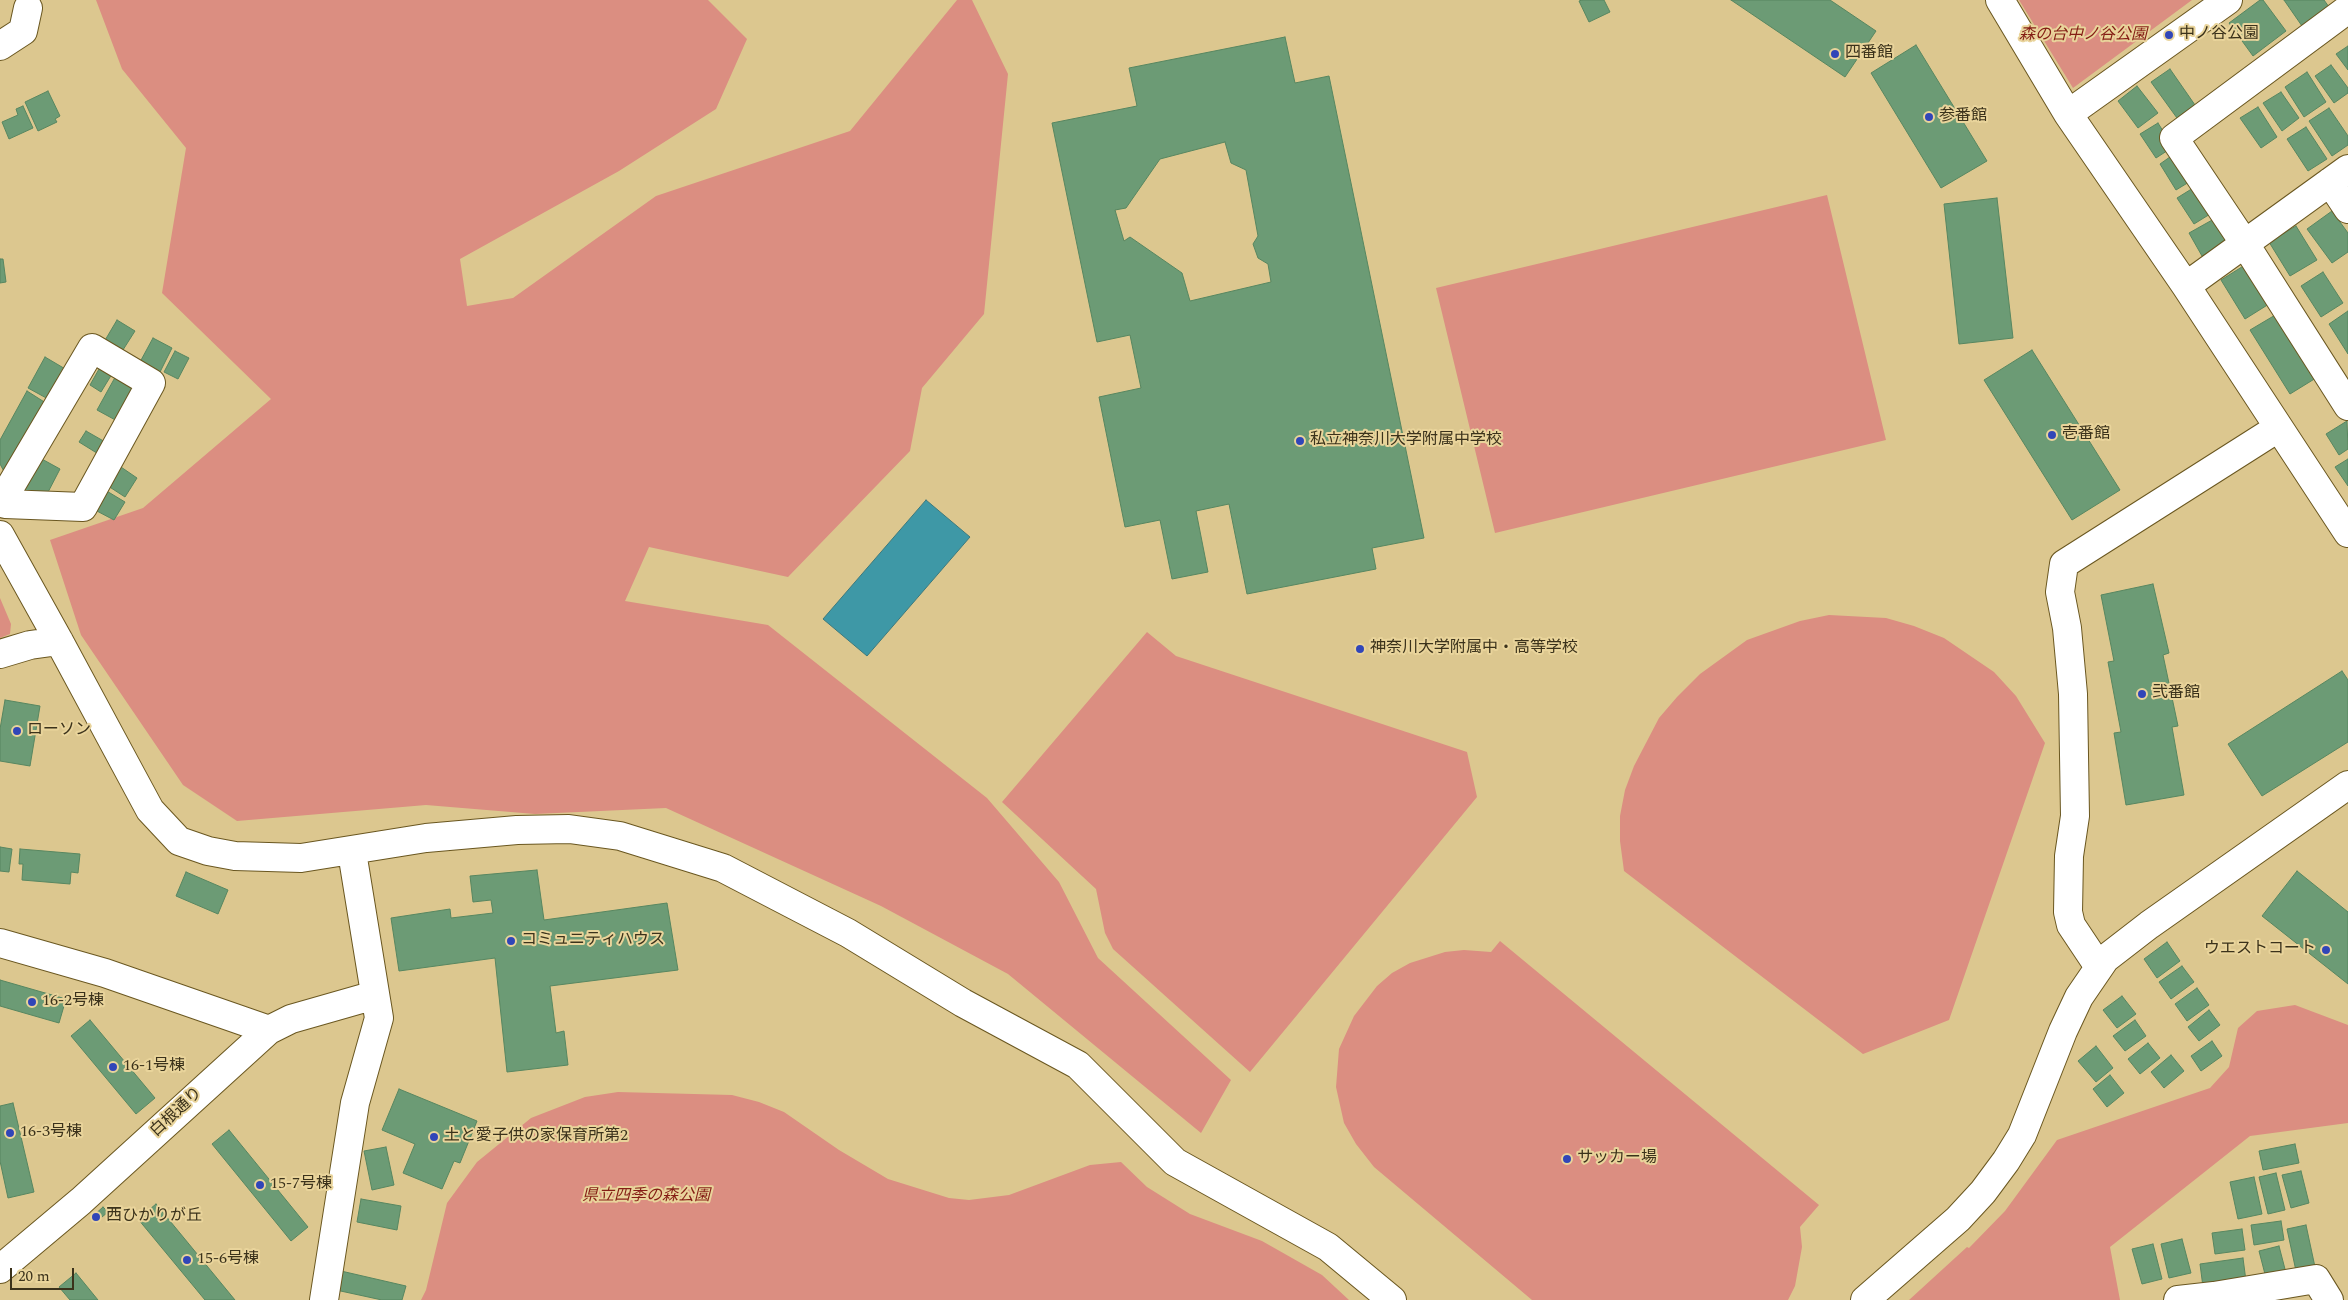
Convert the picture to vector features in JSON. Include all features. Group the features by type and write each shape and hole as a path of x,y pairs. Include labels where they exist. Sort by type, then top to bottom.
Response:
{"street":[{"path":"2000,0 2068,114 2186,286 2348,533"},
{"path":"2068,114 2228,0"},
{"path":"0,23 32,4"},
{"path":"0,46 23,31 32,4"},
{"path":"2348,10 2174,138 2246,244 2348,406"},
{"path":"2186,286 2339,175 2348,209"},
{"path":"92,348 151,383 83,507 3,498 92,348"},
{"path":"2099,967 2071,925 2068,912 2069,856 2075,816 2073,694 2067,628 2060,592 2064,564 2278,428"},
{"path":"3,498 26,552 20,572"},
{"path":"0,535 59,640 150,810 179,841 208,851 235,856 301,858 352,852 426,838 517,830 569,829 620,836 723,868 848,934 963,1003 1078,1065 1175,1162 1328,1248 1392,1300"},
{"path":"0,654 30,645 59,640"},
{"path":"1865,1300 1958,1219 1983,1192 2006,1161 2022,1135 2063,1031 2079,997 2099,967 2118,948 2149,925 2348,785"},
{"path":"324,1300 355,1103 379,1018 352,852"},
{"path":"0,943 104,973 269,1030"},
{"name":"白根通り","path":"0,1269 80,1201 269,1030 291,1019 375,995"},
{"path":"2178,1300 2316,1279 2329,1300"}],"green space":[{"path":"96,0 708,0 747,39 716,109 619,171 460,259 467,306 513,298 656,196 850,131 957,0 972,0 1008,74 984,314 922,388 910,451 788,577 649,547 625,601 768,625 987,798 1059,882 1098,958 1231,1080 1201,1133 1008,974 881,906 666,808 535,814 426,805 237,821 183,785 81,635 50,540 143,508 271,399 162,293 186,148 122,69"},
{"name":"森の台中ノ谷公園","path":"2019,0 2192,0 2073,88"},
{"path":"1827,195 1886,440 1495,533 1436,288"},
{"path":"0,598 11,624 10,634 0,638"},
{"path":"1829,615 1886,618 1914,626 1944,638 1994,672 2016,696 2045,743 1949,1020 1863,1054 1624,871 1620,841 1620,816 1625,790 1634,766 1659,718 1677,697 1700,674 1747,640 1800,621"},
{"path":"1147,632 1176,656 1467,752 1477,797 1250,1072 1113,949 1105,933 1096,889 1002,802"},
{"name":"サッカー場","path":"1500,941 1819,1205 1800,1227 1802,1247 1795,1286 1788,1300 1532,1300 1374,1167 1356,1144 1344,1123 1336,1087 1339,1049 1354,1016 1377,986 1392,973 1410,963 1445,952 1464,950 1491,952"},
{"path":"2295,1005 2348,1025 2348,1123 2250,1136 2110,1247 2120,1300 1909,1300 1967,1247 1969,1248 2005,1211 2057,1140 2210,1088 2229,1067 2238,1028 2257,1011"},
{"name":"県立四季の森公園","path":"618,1092 732,1095 759,1102 784,1112 839,1150 888,1179 949,1198 969,1200 1009,1195 1090,1165 1121,1162 1147,1187 1190,1214 1262,1241 1322,1275 1349,1300 421,1300 426,1290 447,1203 477,1162 531,1118 585,1097"}],"water":[{"path":"926,500 970,537 867,656 823,619"}],"building":[{"path":"1604,0 1610,12 1589,22 1579,1"},
{"name":"四番館","path":"1731,0 1830,0 1876,31 1845,77"},
{"path":"2260,0 2263,0 2286,31 2253,56 2229,23"},
{"path":"2284,0 2324,0 2329,7 2302,26"},
{"path":"1285,37 1295,83 1329,76 1424,538 1372,548 1376,569 1247,594 1229,504 1196,511 1208,572 1172,579 1160,520 1125,527 1099,397 1141,388 1130,335 1097,342 1052,123 1137,106 1129,68","holes":["1225,142 1231,163 1246,170 1258,236 1253,244 1258,258 1268,264 1271,282 1190,301 1182,273 1130,237 1124,241 1115,210 1126,208 1160,159"]},
{"name":"参番館","path":"1916,45 1987,161 1941,188 1871,73"},
{"path":"2348,46 2348,70 2336,54"},
{"path":"2331,65 2348,88 2348,93 2334,103 2315,76"},
{"path":"2170,69 2195,105 2177,118 2151,82"},
{"path":"2307,72 2326,102 2304,117 2285,87"},
{"path":"2137,86 2158,113 2138,128 2118,101"},
{"path":"48,91 60,116 55,119 57,122 38,131 25,102"},
{"path":"2281,92 2299,118 2282,131 2263,103"},
{"path":"23,106 33,128 9,139 2,122 18,115 16,109"},
{"path":"2258,107 2277,137 2261,148 2240,118"},
{"path":"2329,108 2348,136 2348,145 2332,156 2309,121"},
{"path":"2158,123 2173,147 2156,158 2140,134"},
{"path":"2306,127 2327,159 2308,171 2287,139"},
{"path":"2177,152 2194,179 2176,190 2160,164"},
{"path":"2198,185 2215,211 2194,224 2177,198"},
{"path":"1997,198 2013,338 1959,344 1944,204"},
{"path":"2332,211 2348,233 2348,252 2332,263 2307,229"},
{"path":"2214,219 2227,242 2202,256 2189,233"},
{"path":"2296,226 2317,260 2290,276 2269,242"},
{"path":"0,259 3,259 6,282 0,283"},
{"path":"2245,265 2269,304 2245,319 2221,280"},
{"path":"2323,272 2343,303 2321,317 2301,286"},
{"path":"2348,311 2348,354 2329,324"},
{"path":"2277,314 2316,378 2290,394 2250,330"},
{"path":"117,320 135,331 121,353 104,342"},
{"path":"153,338 172,348 160,372 140,362"},
{"name":"壱番館","path":"2032,350 2120,490 2072,520 1984,380"},
{"path":"175,351 189,358 178,379 164,372"},
{"path":"45,357 67,370 50,400 28,388"},
{"path":"103,362 115,369 101,392 90,385"},
{"path":"118,372 138,390 119,422 97,410"},
{"path":"27,391 49,405 7,477 0,464 0,440"},
{"path":"2347,421 2348,449 2339,455 2326,434"},
{"path":"86,431 107,443 100,455 79,442"},
{"path":"40,458 60,469 45,498 20,492"},
{"path":"2348,459 2348,486 2335,467"},
{"path":"118,465 137,478 125,497 105,484"},
{"path":"105,490 125,502 114,520 95,510"},
{"name":"弐番館","path":"2153,584 2169,653 2163,655 2178,726 2172,727 2184,795 2126,805 2114,733 2121,732 2108,662 2114,661 2101,595"},
{"path":"2342,671 2348,680 2348,742 2262,796 2228,744"},
{"path":"5,700 40,706 30,766 0,761 0,729"},
{"path":"0,847 12,849 9,872 0,871"},
{"path":"20,849 80,854 78,873 71,872 70,884 22,880 23,864 19,864"},
{"path":"537,870 544,920 667,903 678,970 550,986 556,1033 564,1031 568,1065 507,1072 495,958 399,971 391,918 450,909 451,918 493,913 491,900 473,902 470,876"},
{"name":"ウエストコート","path":"2297,871 2348,912 2348,984 2262,916"},
{"path":"186,872 228,890 218,914 176,896"},
{"path":"2167,942 2180,961 2157,978 2144,959"},
{"path":"2182,966 2194,982 2171,999 2159,982"},
{"name":"16-2号棟","path":"0,980 66,999 59,1023 0,1006"},
{"path":"2197,988 2209,1005 2187,1021 2175,1004"},
{"path":"2122,996 2136,1014 2117,1028 2103,1010"},
{"path":"2209,1010 2220,1025 2199,1041 2188,1027"},
{"name":"16-1号棟","path":"90,1020 155,1098 136,1114 71,1036"},
{"path":"2135,1020 2146,1036 2125,1051 2113,1036"},
{"path":"2212,1041 2222,1056 2201,1071 2191,1056"},
{"path":"2148,1043 2160,1058 2140,1074 2128,1059"},
{"path":"2096,1046 2113,1068 2096,1082 2078,1061"},
{"path":"2171,1055 2184,1071 2164,1088 2151,1072"},
{"path":"2110,1075 2124,1093 2107,1107 2093,1089"},
{"name":"土と愛子供の家保育所第2","path":"399,1089 477,1121 460,1163 454,1161 442,1189 403,1173 415,1144 382,1130"},
{"name":"16-3号棟","path":"13,1103 34,1192 8,1198 0,1161 0,1106"},
{"name":"15-7号棟","path":"229,1130 308,1227 291,1241 212,1144"},
{"path":"2295,1144 2299,1163 2263,1170 2259,1151"},
{"path":"386,1147 394,1185 372,1190 364,1151"},
{"path":"2301,1171 2309,1203 2291,1208 2282,1175"},
{"path":"2276,1173 2285,1210 2268,1214 2259,1177"},
{"path":"2254,1177 2262,1214 2238,1219 2230,1182"},
{"path":"361,1199 401,1206 397,1230 357,1222"},
{"name":"15-6号棟","path":"156,1204 235,1300 205,1300 138,1219"},
{"path":"103,1207 108,1212 96,1222 92,1217"},
{"path":"2281,1221 2284,1240 2254,1245 2251,1225"},
{"path":"2306,1225 2315,1267 2296,1271 2287,1229"},
{"path":"2242,1229 2245,1250 2215,1254 2212,1233"},
{"path":"2182,1239 2191,1273 2169,1278 2161,1244"},
{"path":"2153,1244 2162,1279 2142,1284 2132,1249"},
{"path":"2279,1246 2286,1273 2266,1278 2259,1251"},
{"path":"2243,1258 2246,1281 2203,1287 2200,1264"},
{"path":"341,1271 406,1286 402,1300 382,1300 336,1290"},
{"path":"76,1273 98,1300 70,1300 59,1287"}],"place":[{"name":"中ノ谷公園","path":"2169,35"},
{"name":"四番館","path":"1835,54"},
{"name":"参番館","path":"1929,117"},
{"name":"壱番館","path":"2052,435"},
{"name":"私立神奈川大学附属中学校","path":"1300,441"},
{"name":"神奈川大学附属中・高等学校","path":"1360,649"},
{"name":"弐番館","path":"2142,694"},
{"name":"ローソン","path":"17,731"},
{"name":"コミュニティハウス","path":"511,941"},
{"name":"ウエストコート","path":"2326,950"},
{"name":"16-2号棟","path":"32,1002"},
{"name":"16-1号棟","path":"113,1067"},
{"name":"16-3号棟","path":"10,1133"},
{"name":"土と愛子供の家保育所第2","path":"434,1137"},
{"name":"サッカー場","path":"1567,1159"},
{"name":"15-7号棟","path":"260,1185"},
{"name":"西ひかりが丘","path":"96,1217"},
{"name":"15-6号棟","path":"187,1260"}]}
